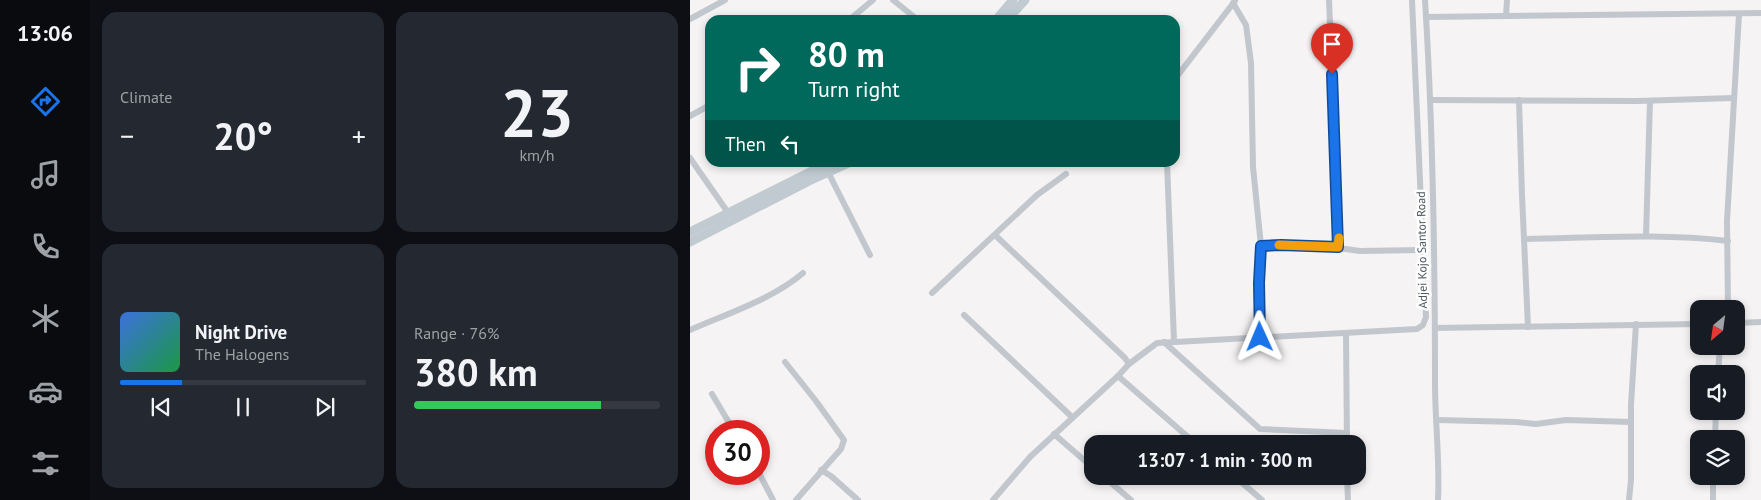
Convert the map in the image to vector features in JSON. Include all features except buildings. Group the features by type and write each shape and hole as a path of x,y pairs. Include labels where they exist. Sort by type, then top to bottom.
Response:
{"street":[{"path":"690,19 725,0"},
{"path":"855,15 874,0"},
{"path":"893,0 912,15"},
{"path":"1000,15 1013,0"},
{"path":"1012,15 1025,0"},
{"path":"1329,0 1338,247"},
{"path":"993,500 1030,457 1054,434 1129,364 1157,343 1417,329 1423,325 1426,317 1412,0"},
{"name":"Adjei Kojo Santor Road","path":"1424,0 1431,100 1438,500"},
{"path":"1506,16 1507,0"},
{"path":"1180,72 1234,2 1246,25 1251,63 1253,167 1261,246 1259,283 1260,337"},
{"path":"1426,17 1761,13"},
{"path":"1728,300 1728,221 1739,14"},
{"path":"1431,100 1650,101 1734,98"},
{"path":"1519,100 1528,327"},
{"path":"1646,236 1650,101"},
{"path":"690,116 705,108"},
{"path":"690,158 729,214"},
{"path":"690,232 829,167"},
{"path":"690,242 829,167"},
{"path":"829,167 870,255"},
{"path":"1167,167 1174,342"},
{"path":"932,293 1037,195 1066,174"},
{"path":"995,235 1125,358 1129,364"},
{"path":"1524,240 1646,236 1701,237 1728,241"},
{"path":"1261,246 1338,247 1360,251 1422,250"},
{"path":"690,330 792,283 803,273"},
{"path":"964,315 1072,417"},
{"path":"1745,323 1761,322"},
{"path":"1629,500 1636,324"},
{"path":"1435,328 1690,324"},
{"path":"1164,342 1260,430 1347,433 1346,333"},
{"path":"785,362 844,440 841,449 796,500"},
{"path":"1118,376 1186,435"},
{"path":"712,394 727,420"},
{"path":"1437,420 1536,424 1566,420 1631,422"},
{"path":"1054,434 1084,460"},
{"path":"821,470 831,476 858,500"},
{"path":"765,485 773,500"},
{"path":"1114,485 1131,500"},
{"path":"1244,485 1262,500"},
{"path":"1347,485 1348,500"},
{"path":"1713,500 1714,485"},
{"path":"998,494 1005,500"}],"slow traffic":[{"path":"1279,245 1338,247 1339,238"}],"route":[{"path":"1260,337 1259,283 1261,246 1338,247 1339,222 1332,74"}]}
